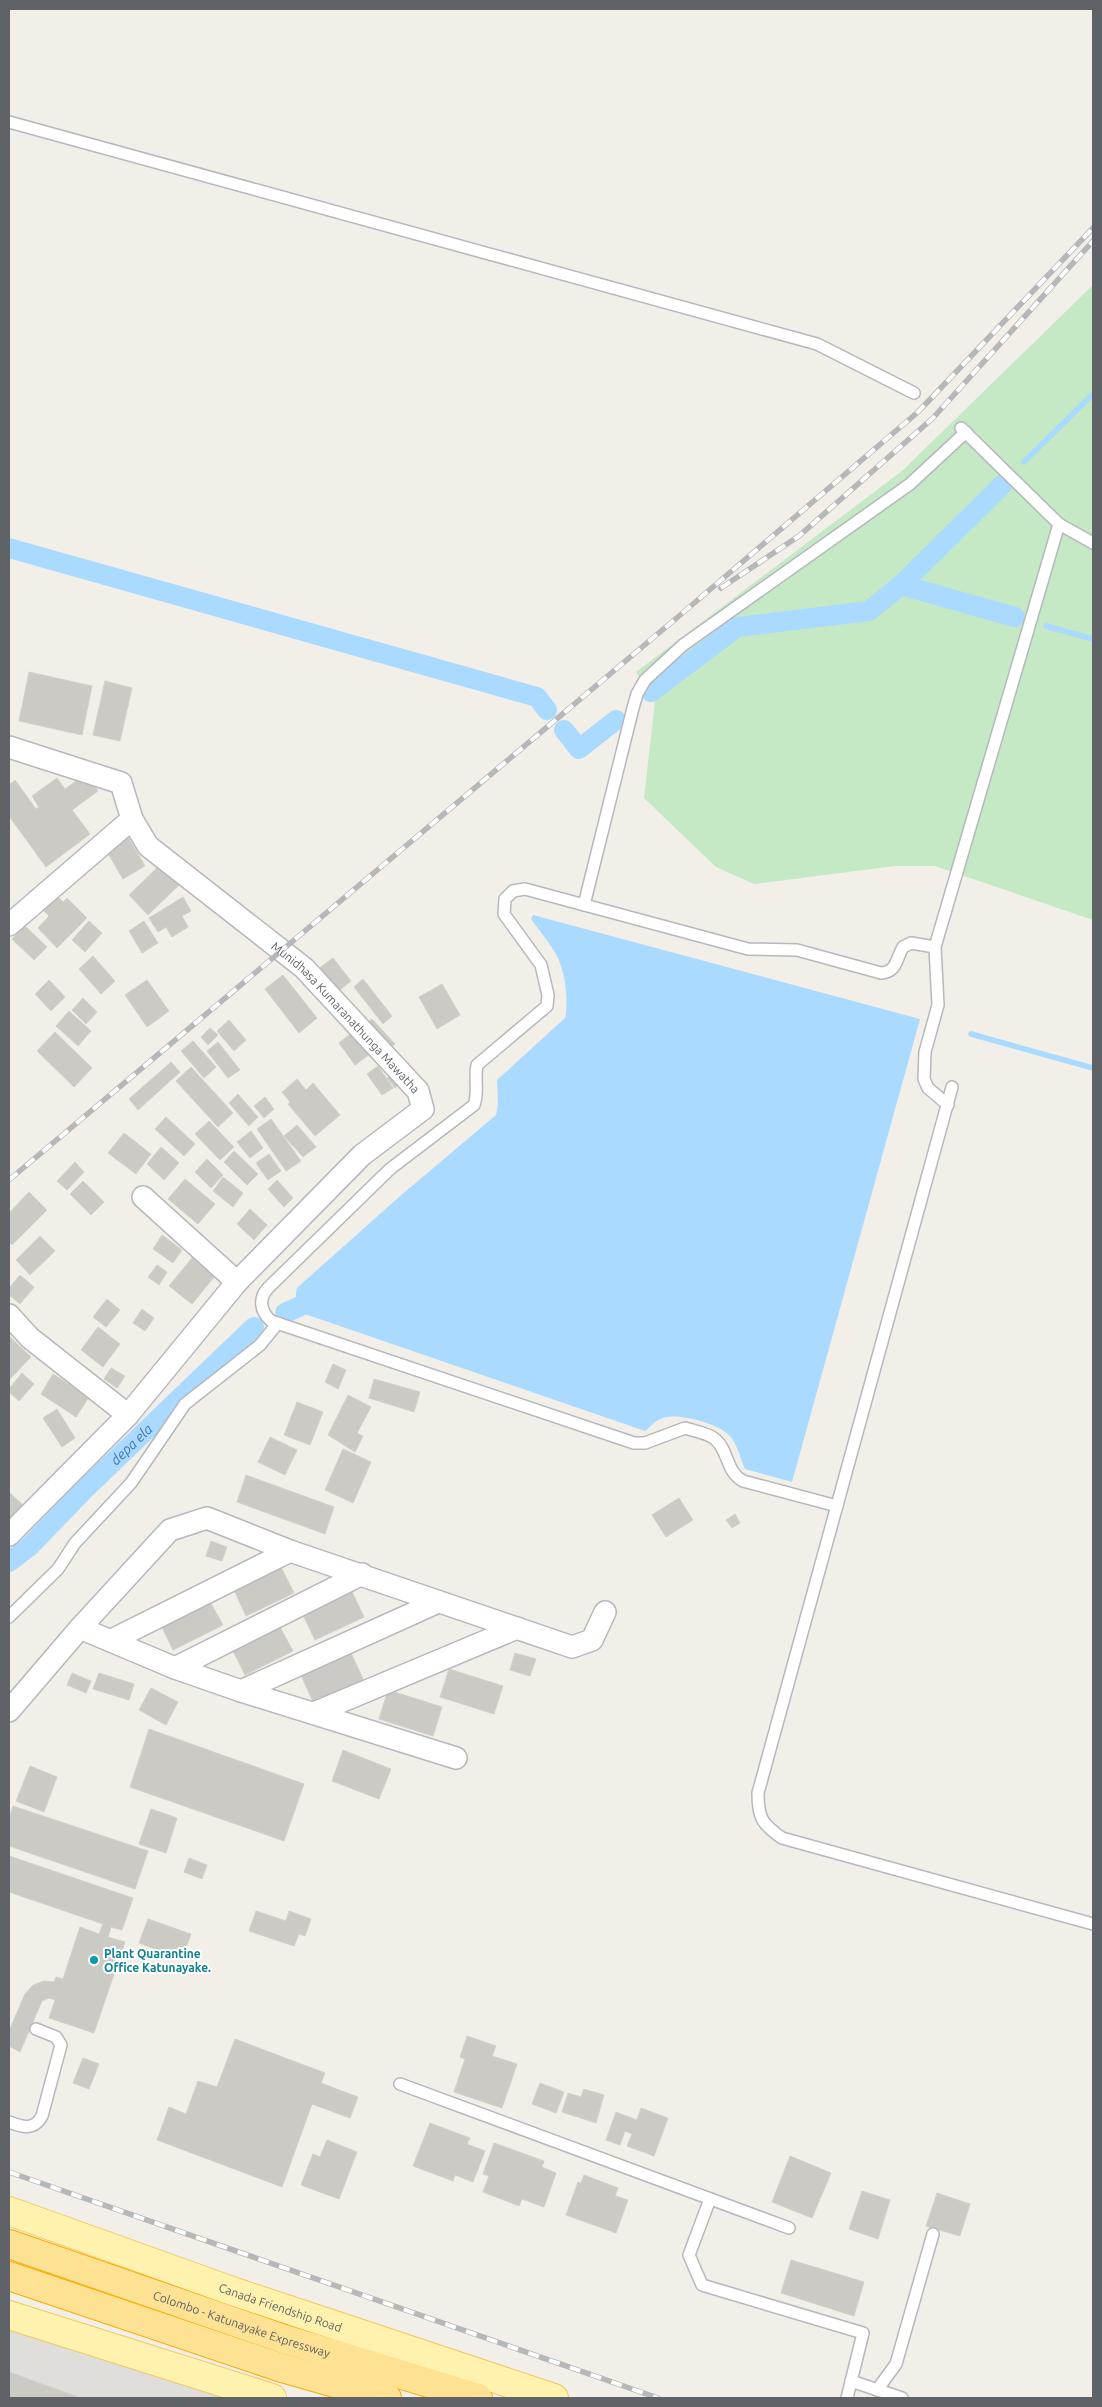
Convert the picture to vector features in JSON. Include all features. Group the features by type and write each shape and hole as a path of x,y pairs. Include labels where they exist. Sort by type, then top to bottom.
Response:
{"highway":[{"name":"Colombo - Katunayake Expressway","path":"9,2244 284,2339 478,2398"},
{"path":"9,2276 279,2367 387,2398"}],"main road":[{"name":"Canada Friendship Road","path":"9,2211 235,2292 554,2398"},
{"path":"10,2317 272,2398"}],"street":[{"name":"Munidhasa Kumaranathunga Mawatha","path":"9,747 121,783 132,819 148,846 304,968 418,1091 423,1109 362,1155 237,1282 128,1415 9,1535"},
{"path":"9,925 132,819"},
{"path":"143,1197 237,1282"},
{"path":"9,1315 30,1338 128,1415"},
{"path":"9,1712 80,1628 170,1530 207,1518 290,1551 572,1647 592,1640 605,1612"},
{"path":"112,1640 290,1551"},
{"path":"176,1668 362,1574"},
{"path":"240,1691 438,1602"},
{"path":"80,1628 176,1668 240,1691 456,1758"},
{"path":"314,1713 517,1628"}],"lane":[{"path":"9,122 816,344 914,392"},
{"path":"584,905 633,708 637,694 645,680 682,645 910,484 963,430 1059,524 1093,543"},
{"path":"948,1105 928,1088 924,1079 925,1052 938,1006 935,947 1059,524"},
{"path":"837,1506 743,1481 732,1471 714,1438 685,1428 645,1443 634,1443 271,1321 262,1310 262,1297 264,1292 390,1169 474,1105 478,1091 477,1065 547,1006 548,996 541,965 504,914 505,899 513,891 526,889 748,948 797,950 881,974 888,973 894,968 903,947 911,943 935,947"},
{"path":"952,1087 758,1793 761,1819 768,1829 782,1838 1093,1924"},
{"path":"9,1617 58,1569 75,1543 131,1484 185,1404 260,1344 278,1323"},
{"path":"9,2122 28,2127 37,2123 42,2116 61,2045 56,2037 36,2028"},
{"path":"400,2084 789,2228"},
{"path":"710,2199 689,2255 702,2285 863,2333 847,2398"},
{"path":"877,2390 896,2364 933,2234"},
{"path":"851,2381 902,2398"}],"shaded area":[{"path":"9,2319 258,2398 9,2398"}],"green space":[{"path":"1093,285 1093,920 935,866 895,866 754,884 716,867 644,798 655,701 636,672 902,471"}],"water":[{"path":"533,915 920,1019 792,1482 745,1469 731,1437 722,1430 705,1422 685,1417 667,1417 658,1420 645,1431 305,1314 298,1305 296,1299 297,1288 399,1197 496,1115 498,1105 497,1080 565,1018 566,996 560,964 552,948 531,919"}],"building":[{"path":"29,672 92,686 82,735 19,721"},
{"path":"105,681 132,688 120,741 93,735"},
{"path":"86,774 98,791 72,810 90,834 46,867 9,816 9,785 15,780 36,809 39,807 32,796 57,778 65,789"},
{"path":"128,837 145,866 123,879 106,850"},
{"path":"160,865 179,885 148,915 129,895"},
{"path":"56,895 63,902 67,898 87,918 57,948 38,928 49,916 42,909"},
{"path":"183,897 191,911 182,916 188,927 172,937 166,927 158,932 149,918"},
{"path":"89,921 102,933 85,952 72,940"},
{"path":"144,921 158,943 142,953 129,931"},
{"path":"25,926 47,947 34,960 12,939"},
{"path":"93,956 115,981 101,994 79,969"},
{"path":"333,958 351,981 336,993 318,969"},
{"path":"283,975 317,1018 299,1033 265,989"},
{"path":"363,979 392,1016 383,1024 354,987"},
{"path":"49,980 65,997 51,1011 35,994"},
{"path":"147,980 169,1011 147,1027 125,995"},
{"path":"442,984 460,1015 437,1029 419,997"},
{"path":"83,998 97,1012 86,1024 72,1010"},
{"path":"69,1011 91,1031 78,1046 56,1026"},
{"path":"372,1019 395,1044 387,1052 364,1026"},
{"path":"229,1020 246,1040 234,1051 217,1031"},
{"path":"210,1028 218,1035 208,1045 201,1037"},
{"path":"354,1031 371,1053 355,1065 339,1043"},
{"path":"55,1032 92,1068 74,1087 37,1051"},
{"path":"193,1041 216,1067 204,1078 181,1051"},
{"path":"218,1042 240,1070 228,1078 207,1051"},
{"path":"171,1062 180,1072 138,1110 129,1099"},
{"path":"378,1066 393,1088 382,1095 367,1074"},
{"path":"191,1067 233,1113 218,1127 176,1081"},
{"path":"396,1072 403,1082 395,1088 387,1078"},
{"path":"297,1079 306,1090 313,1083 340,1115 315,1136 288,1104 290,1102 282,1092"},
{"path":"238,1094 258,1117 249,1126 229,1103"},
{"path":"265,1097 274,1109 264,1118 254,1106"},
{"path":"166,1117 195,1144 184,1156 155,1129"},
{"path":"271,1119 301,1161 286,1171 257,1129"},
{"path":"209,1121 234,1147 220,1160 195,1134"},
{"path":"297,1125 316,1147 303,1157 284,1136"},
{"path":"251,1131 263,1148 250,1158 237,1142"},
{"path":"124,1133 151,1154 136,1174 108,1153"},
{"path":"161,1147 179,1163 164,1180 147,1164"},
{"path":"234,1151 258,1174 247,1185 224,1162"},
{"path":"269,1154 281,1171 268,1180 256,1163"},
{"path":"207,1159 223,1175 211,1188 195,1172"},
{"path":"75,1162 84,1172 67,1190 57,1181"},
{"path":"223,1177 243,1193 233,1207 213,1191"},
{"path":"185,1179 215,1204 198,1224 168,1199"},
{"path":"277,1180 293,1198 284,1207 268,1189"},
{"path":"83,1181 104,1202 91,1215 70,1194"},
{"path":"29,1192 47,1210 12,1245 9,1242 9,1213"},
{"path":"250,1209 267,1225 254,1240 237,1224"},
{"path":"162,1235 182,1250 173,1263 153,1249"},
{"path":"40,1236 55,1251 30,1275 16,1260"},
{"path":"192,1258 215,1276 192,1304 169,1286"},
{"path":"157,1265 167,1272 159,1285 148,1277"},
{"path":"20,1275 34,1287 20,1304 9,1295 9,1288"},
{"path":"107,1299 120,1310 106,1327 93,1317"},
{"path":"142,1309 154,1318 145,1331 133,1323"},
{"path":"98,1327 120,1344 103,1367 81,1350"},
{"path":"9,1336 31,1357 9,1380"},
{"path":"333,1364 346,1370 338,1389 325,1382"},
{"path":"111,1368 125,1376 117,1388 104,1379"},
{"path":"22,1373 34,1384 19,1401 9,1392 9,1389"},
{"path":"53,1374 89,1397 76,1417 41,1394"},
{"path":"374,1379 420,1392 414,1412 369,1398"},
{"path":"348,1395 371,1407 357,1433 363,1436 355,1452 328,1435"},
{"path":"297,1402 323,1412 310,1445 284,1435"},
{"path":"57,1409 75,1438 62,1447 43,1418"},
{"path":"270,1437 297,1450 285,1475 258,1462"},
{"path":"343,1449 371,1462 353,1503 325,1490"},
{"path":"246,1475 334,1507 325,1534 237,1502"},
{"path":"9,1492 25,1507 9,1525"},
{"path":"679,1498 693,1520 666,1537 652,1515"},
{"path":"735,1514 740,1523 732,1528 726,1520"},
{"path":"211,1541 227,1547 222,1561 206,1556"},
{"path":"281,1567 294,1593 246,1616 234,1590"},
{"path":"352,1592 364,1617 315,1640 303,1615"},
{"path":"209,1600 223,1625 173,1650 161,1625"},
{"path":"280,1627 293,1651 245,1675 233,1651"},
{"path":"351,1653 364,1681 314,1704 301,1675"},
{"path":"515,1653 536,1659 530,1676 510,1670"},
{"path":"449,1669 503,1686 494,1714 440,1697"},
{"path":"72,1673 91,1681 86,1693 67,1685"},
{"path":"99,1673 134,1684 129,1700 93,1689"},
{"path":"151,1688 178,1702 166,1725 139,1710"},
{"path":"388,1690 442,1707 433,1736 379,1719"},
{"path":"149,1729 304,1784 284,1841 130,1787"},
{"path":"343,1750 391,1769 379,1799 332,1781"},
{"path":"30,1766 57,1777 44,1812 16,1801"},
{"path":"13,1806 148,1851 135,1889 9,1846 9,1819"},
{"path":"151,1809 177,1818 166,1853 139,1844"},
{"name":"Plant Quarantine Office Katunayake.","path":"9,1856 133,1898 122,1930 111,1927 108,1937 125,1942 94,2033 49,2018 55,2000 49,1998 42,2001 20,2052 9,2046 9,2031 25,1994 33,1985 44,1981 54,1982 56,1977 63,1979 80,1927 99,1934 103,1924 9,1892"},
{"path":"189,1858 207,1865 202,1879 184,1872"},
{"path":"256,1911 286,1921 289,1911 311,1919 305,1936 299,1934 294,1946 249,1931"},
{"path":"148,1919 191,1934 182,1959 139,1943"},
{"path":"467,2036 496,2046 492,2056 517,2064 502,2108 454,2092 465,2059 460,2057"},
{"path":"235,2039 325,2073 321,2083 358,2097 350,2118 312,2104 282,2187 157,2140 169,2107 186,2114 198,2081 217,2087"},
{"path":"83,2058 99,2064 89,2089 73,2083"},
{"path":"540,2083 564,2092 556,2113 532,2104"},
{"path":"584,2089 604,2095 596,2123 562,2112 568,2093 581,2097"},
{"path":"641,2108 668,2118 654,2156 627,2146 632,2134 625,2131 620,2145 606,2140 616,2112 637,2120"},
{"path":"430,2123 470,2138 467,2144 485,2151 473,2182 455,2175 453,2181 413,2166"},
{"path":"327,2140 357,2152 339,2199 301,2185 313,2154 320,2157"},
{"path":"494,2143 544,2161 542,2167 556,2173 544,2207 522,2199 519,2206 483,2192 489,2176 483,2174"},
{"path":"790,2156 831,2173 812,2218 772,2202"},
{"path":"584,2175 618,2188 615,2196 628,2200 616,2233 566,2215 578,2182 581,2183"},
{"path":"862,2191 890,2200 878,2239 849,2229"},
{"path":"937,2193 970,2204 960,2236 926,2226"},
{"path":"791,2260 864,2282 854,2316 781,2293"},
{"path":"9,2372 81,2398 9,2398"}],"waterway":[{"path":"1024,462 1093,394"},
{"path":"651,692 737,627 869,611 901,585 1002,485"},
{"path":"9,548 537,697 547,710"},
{"path":"901,585 1015,617"},
{"path":"1046,626 1093,639"},
{"path":"564,730 579,749 616,720"},
{"path":"971,1034 1093,1068"},
{"name":"depa ela","path":"285,1313 323,1296"},
{"name":"depa ela","path":"9,1562 30,1546 85,1489 254,1327"}],"railway":[{"path":"9,1180 679,616 918,412 1093,228"},
{"path":"721,588 799,536 933,418 1093,241"},
{"path":"9,2172 658,2398"}],"place":[{"name":"Plant Quarantine Office Katunayake.","path":"94,1960"}]}
